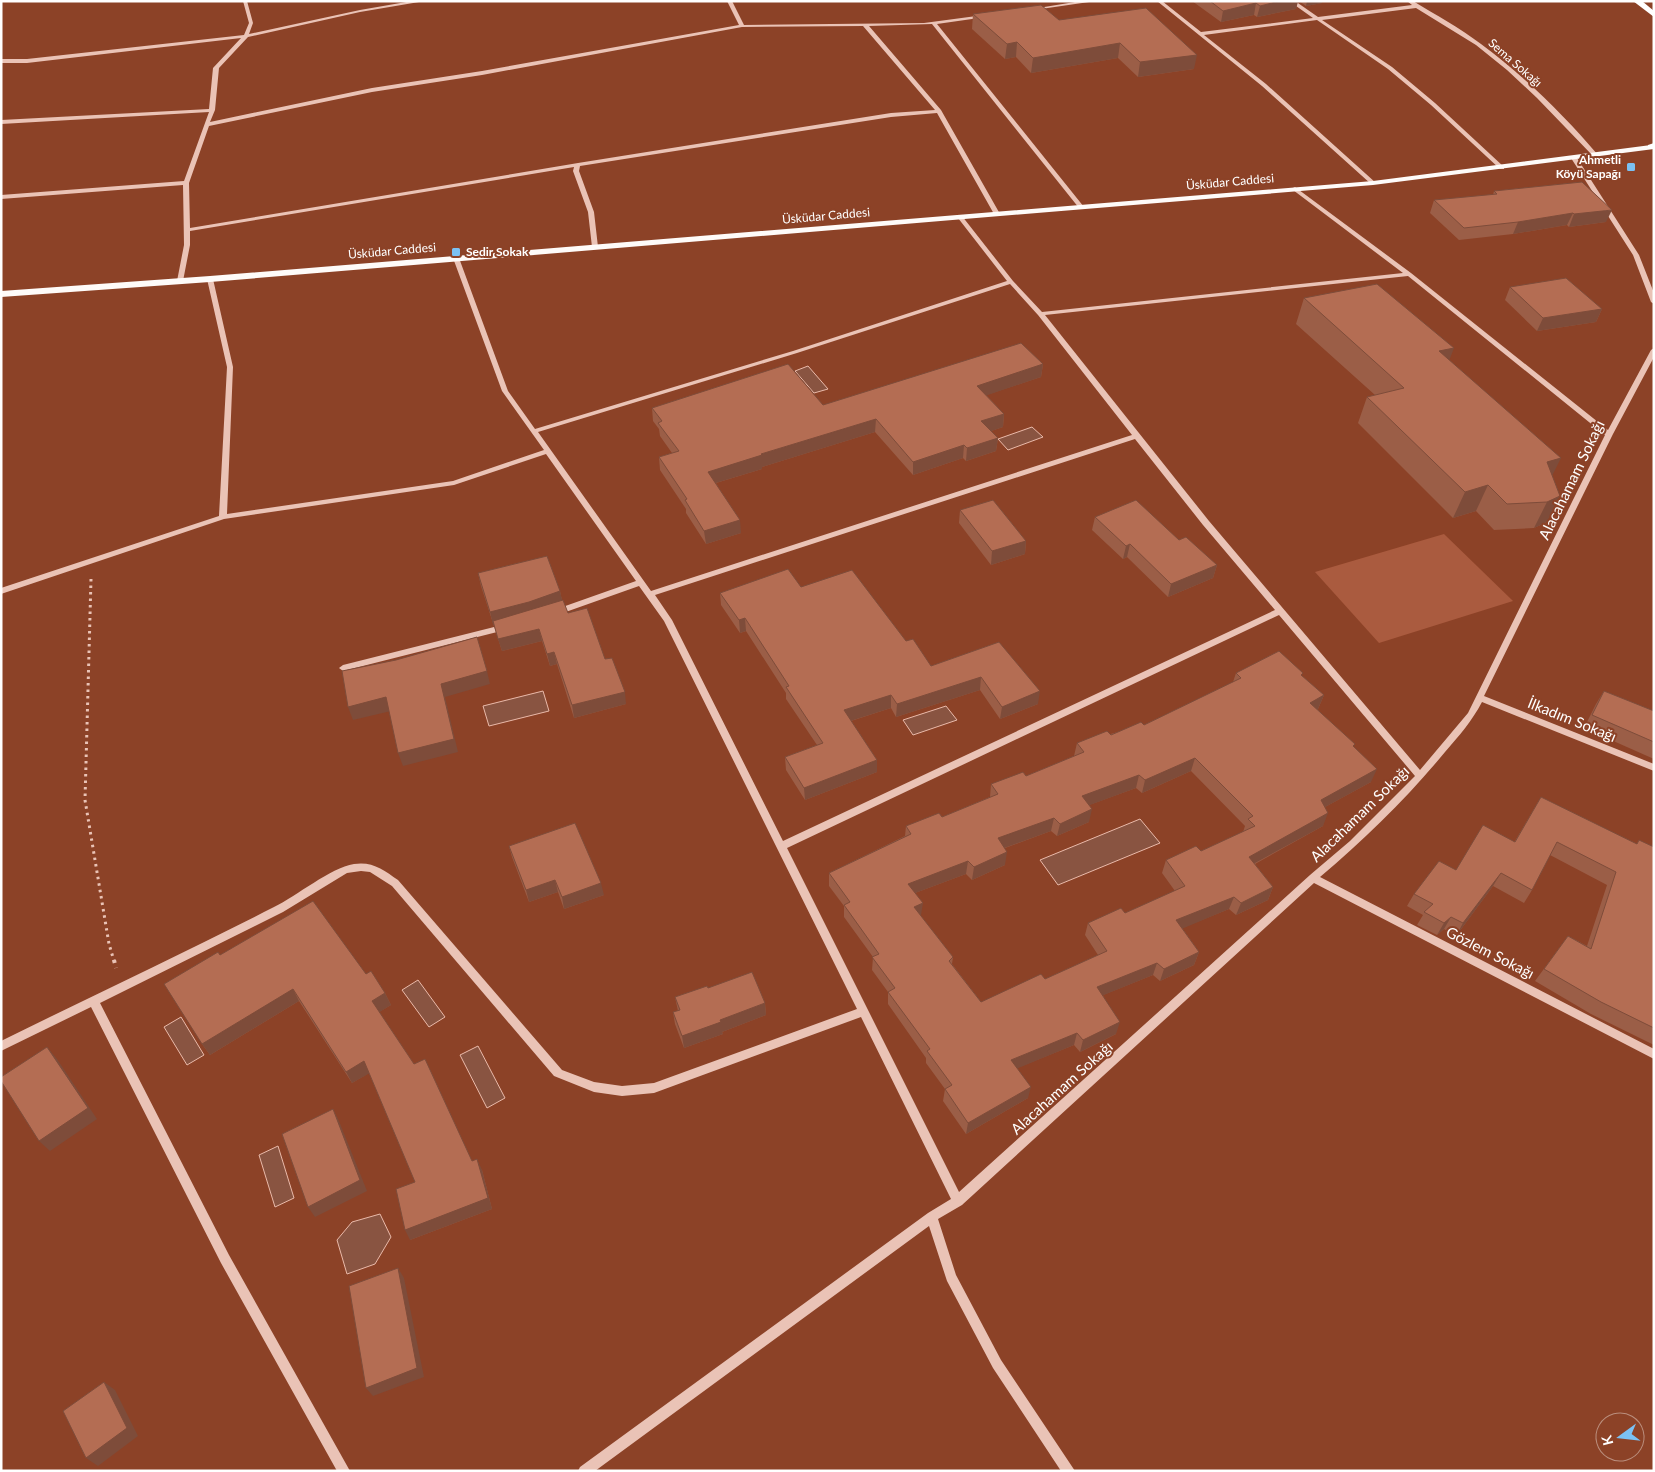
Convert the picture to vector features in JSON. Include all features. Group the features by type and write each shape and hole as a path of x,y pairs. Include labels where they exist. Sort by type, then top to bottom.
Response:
{"highway":[{"path":"1637,1 1654,15"}],"main road":[{"name":"Üsküdar Caddesi","path":"1,294 210,279 1373,183 1502,168 1653,147"}],"street":[{"path":"180,281 187,245 186,184 212,110 216,68 246,36 251,23 245,1"},
{"path":"1,61 35,60 246,36 360,11 423,1"},
{"path":"729,1 742,26"},
{"path":"1028,10 1094,1"},
{"path":"1160,1 1264,85 1373,183"},
{"path":"1291,1 1357,44 1418,91 1502,168"},
{"name":"Sema Sokağı","path":"1409,1 1478,44 1504,65 1534,92 1595,155"},
{"path":"1200,34 1417,6"},
{"path":"206,125 372,90 482,73 742,26 934,23 991,15"},
{"path":"934,23 1080,207"},
{"path":"865,25 939,111 996,214"},
{"path":"1,122 212,110"},
{"path":"187,230 891,115 939,111"},
{"path":"1574,158 1636,255 1654,302"},
{"path":"578,165 576,171 591,212 595,247"},
{"path":"1,197 186,184"},
{"path":"1295,189 1409,274 1609,434"},
{"path":"960,217 1040,314 1206,523 1420,776"},
{"path":"456,258 505,391 668,620 958,1201"},
{"path":"1040,314 1409,274"},
{"path":"210,279 230,367 223,517"},
{"path":"534,432 795,352 1012,282"},
{"name":"Alacahamam Sokağı","path":"584,1471 932,1217 958,1201 1313,878 1353,844 1420,776 1471,715 1609,434 1654,350"},
{"path":"650,594 1137,436"},
{"path":"1,591 223,517 454,483 549,451"},
{"path":"552,613 642,582"},
{"path":"780,847 1281,612"},
{"path":"343,668 515,624"},
{"name":"İlkadım Sokağı","path":"1480,698 1654,768"},
{"path":"1,1046 280,909 345,870 372,867 395,883 558,1073 594,1087 622,1091 654,1088 862,1012"},
{"name":"Gözlem Sokağı","path":"1313,878 1654,1054"},
{"path":"94,1002 225,1259 344,1471"},
{"path":"932,1217 951,1277 997,1364 1069,1471"}],"path":[{"path":"91,561 85,800 109,944 121,988"}],"shaded area":[{"path":"808,366 828,389 814,393 795,371"},
{"path":"1032,427 1043,437 1008,450 998,439"},
{"path":"1444,534 1513,601 1379,643 1315,572"},
{"path":"543,691 549,711 489,726 483,706"},
{"path":"946,706 957,720 913,735 903,720"},
{"path":"1140,819 1160,843 1058,885 1040,860"},
{"path":"418,980 445,1017 429,1027 402,990"},
{"path":"181,1017 204,1055 187,1065 164,1027"},
{"path":"478,1046 505,1098 487,1108 460,1055"},
{"path":"278,1146 294,1198 275,1207 259,1155"},
{"path":"380,1214 391,1237 375,1264 347,1274 337,1240 352,1222"}],"building":[{"path":"1210,1 1280,1 1260,6 1256,3 1223,11"},
{"path":"1041,5 1059,20 1146,8 1197,55 1140,62 1120,43 1033,58 1017,42 1007,44 973,14"},
{"path":"1582,182 1612,210 1573,213 1464,228 1434,200 1497,194 1494,191"},
{"path":"1566,278 1602,309 1543,318 1510,287"},
{"path":"1377,284 1454,348 1439,351 1561,458 1547,462 1560,496 1547,502 1507,504 1488,485 1465,492 1367,397 1404,388 1304,298"},
{"path":"1021,343 1043,364 977,386 1004,414 981,421 998,438 967,448 964,445 913,462 876,419 708,472 740,520 704,531 685,500 687,499 659,457 679,451 658,423 662,421 652,408 788,364 823,405"},
{"path":"993,500 1026,541 992,551 960,510"},
{"path":"1136,500 1179,540 1186,537 1217,565 1171,584 1130,544 1126,546 1095,517"},
{"path":"547,556 560,591 529,602 490,612 478,573"},
{"path":"788,569 801,587 852,570 906,641 913,639 931,666 999,642 1040,691 1002,707 981,677 897,704 891,695 844,710 877,760 804,788 785,757 823,743 786,687 789,686 745,618 739,620 720,593"},
{"path":"563,600 568,613 587,608 605,659 612,658 625,692 572,705 554,652 547,654 539,629 498,639 493,621"},
{"path":"477,637 487,671 441,684 454,739 398,753 386,697 348,707 342,671 396,660"},
{"path":"1279,651 1303,673 1301,675 1324,695 1310,703 1355,744 1353,746 1377,769 1321,800 1328,813 1249,857 1273,887 1241,903 1234,897 1176,920 1199,952 1164,969 1157,963 1097,987 1120,1022 1083,1040 1077,1033 1011,1060 1031,1087 968,1123 945,1089 952,1085 927,1051 930,1049 888,992 895,988 872,957 879,954 844,905 850,902 829,873 911,834 906,826 939,813 942,817 998,794 991,784 1023,772 1026,776 1084,752 1077,743 1107,731 1111,735 1141,722 1144,725 1241,678 1236,673","holes":["1195,758 1253,816 1248,819 1255,826 1201,851 1196,846 1166,860 1185,886 1125,913 1121,908 1088,923 1107,951 1045,979 1041,974 981,1002 949,961 953,957 914,907 923,903 908,884 968,861 974,867 1007,852 998,838 1054,818 1060,824 1092,809 1082,796 1139,775 1145,780"]},
{"path":"1604,691 1654,711 1654,742 1592,715"},
{"path":"1541,797 1637,844 1639,840 1654,847 1654,1028 1601,1002 1544,969 1568,936 1591,949 1616,872 1557,842 1532,890 1501,873 1463,923 1451,917 1444,923 1424,912 1433,904 1414,894 1439,861 1456,870 1483,825 1515,842"},
{"path":"575,823 601,883 562,897 555,880 526,890 509,846"},
{"path":"313,901 366,974 371,971 385,993 372,1001 414,1064 425,1059 472,1161 477,1159 488,1198 405,1230 396,1189 415,1182 364,1061 346,1072 293,989 202,1044 164,984 218,952 220,955"},
{"path":"752,972 765,1003 682,1036 673,1012 680,1010 675,997 707,986 708,988"},
{"path":"47,1047 88,1108 39,1141 1,1081 1,1077"},
{"path":"333,1109 360,1180 308,1207 282,1134"},
{"path":"398,1268 417,1368 366,1388 349,1286"},
{"path":"104,1382 127,1428 86,1458 63,1411"}],"place":[{"name":"Ahmetli Köyü Sapağı","path":"1631,167"},
{"name":"Sedir Sokak","path":"456,252"}]}
